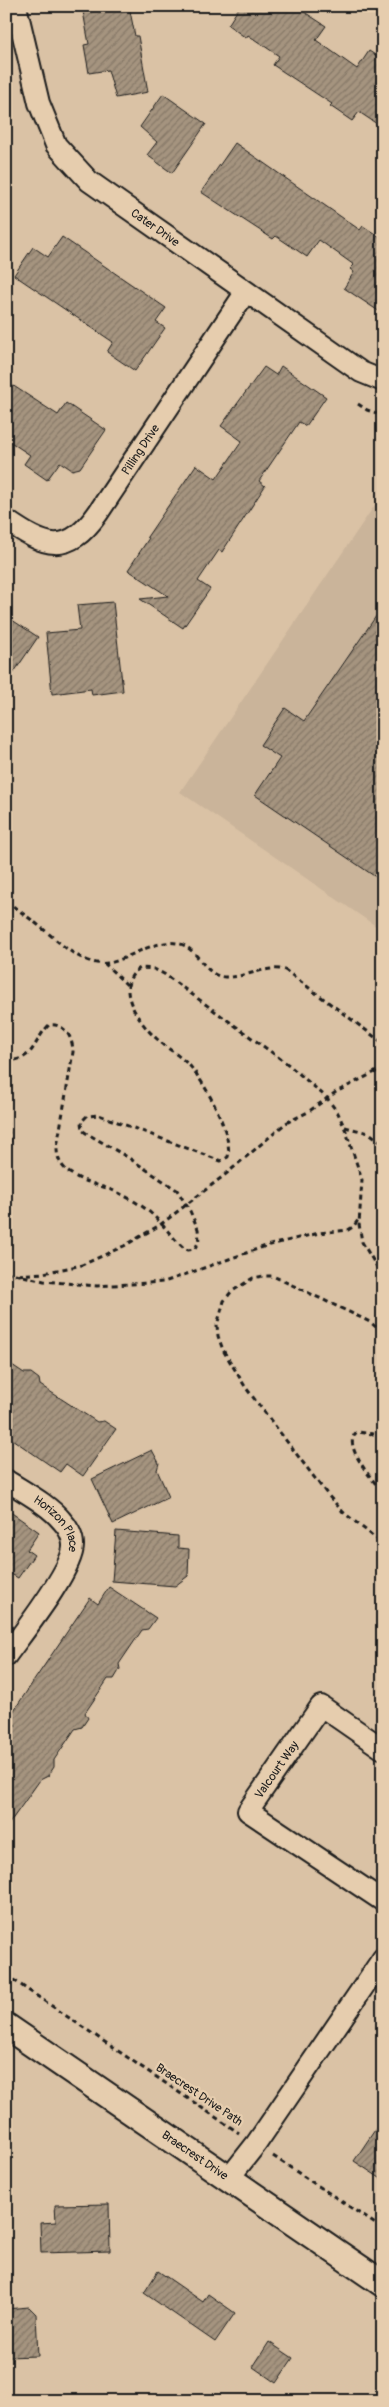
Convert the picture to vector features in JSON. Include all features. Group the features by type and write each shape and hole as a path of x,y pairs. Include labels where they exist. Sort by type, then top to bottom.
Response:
{"street":[{"path":"6,8 16,6"},
{"name":"Cater Drive","path":"16,6 39,103 56,146 89,181 245,293 360,372 383,380"},
{"name":"Pilling Drive","path":"6,520 30,537 46,542 62,543 78,538 98,513 245,293"},
{"name":"Horizon Place","path":"6,1480 63,1521 71,1536 73,1546 71,1558 63,1574 6,1656"},
{"name":"Valcourt Way","path":"383,1749 321,1706 248,1811 383,1901"},
{"path":"230,2177 256,2144 383,1958"},
{"name":"Braecrest Drive","path":"6,2026 230,2177 383,2284"}],"path":[{"path":"358,404 383,415"},
{"path":"6,901 73,953 90,961 113,963 152,947 176,943 191,948 206,967 214,974 222,977 233,977 272,968 285,970 383,1043"},
{"path":"103,962 127,985"},
{"path":"6,1061 17,1061 32,1052 49,1025 59,1026 66,1031 73,1044 73,1052 57,1147 58,1160 65,1170 80,1179 111,1190 143,1206 184,1248 188,1250 195,1249 200,1237 187,1204 177,1190 166,1181 86,1133 81,1126 81,1122 87,1116 99,1115 221,1162 228,1157 227,1144 210,1094 189,1065 151,1033 130,1001 127,985 130,977 140,968 154,969 164,974 289,1065 327,1098 344,1127 362,1180 360,1216 362,1242 383,1277"},
{"path":"18,1275 43,1273 82,1265 124,1246 160,1224 187,1204 256,1150 280,1128 308,1112 327,1098 383,1068"},
{"path":"6,1120 11,1144 6,1155"},
{"path":"344,1127 369,1133 383,1142"},
{"path":"6,1272 44,1281 97,1286 164,1282 266,1246 319,1234 348,1230 353,1227 360,1216"},
{"path":"383,1333 370,1322 274,1276 253,1278 239,1285 224,1301 217,1324 218,1336 223,1350 246,1388 327,1494 344,1512 383,1544"},
{"path":"383,1435 357,1432 353,1435 351,1443 354,1453 383,1493"},
{"name":"Braecrest Drive Path","path":"6,1975 383,2230"}],"shaded area":[{"path":"383,493 383,931 180,792"}],"building":[{"path":"82,6 129,6 135,36 138,36 148,92 116,98 108,70 89,73 84,45 89,44"},
{"path":"240,6 295,6 326,26 316,40 357,69 369,51 383,60 383,128 359,112 352,121 330,106 332,104 273,65 279,56 248,35 246,38 228,25"},
{"path":"163,94 206,124 172,173 147,155 157,142 140,127"},
{"path":"235,143 360,230 363,226 383,239 383,314 344,288 354,272 350,269 354,265 319,240 307,257 276,236 273,239 201,192"},
{"path":"62,237 166,308 156,322 165,328 135,371 107,352 113,342 14,275 33,247 48,257"},
{"path":"281,366 326,397 306,426 299,422 259,481 265,486 222,552 219,550 198,581 210,589 183,628 140,599 168,596 128,570 149,538 147,537 196,465 216,479 242,441 221,426 264,367 276,375"},
{"path":"6,381 58,415 66,403 106,430 80,468 72,470 60,462 47,480 24,464 30,455 6,439"},
{"path":"113,602 123,691 92,695 91,689 52,694 46,633 80,630 77,605"},
{"path":"383,606 383,882 255,795 280,758 260,745 285,708 304,721"},
{"path":"6,616 38,637 6,684"},
{"path":"6,1361 24,1373 31,1373 39,1379 40,1385 97,1422 104,1421 116,1429 83,1476 66,1464 60,1472 6,1435"},
{"path":"152,1450 159,1463 157,1470 169,1497 113,1524 92,1479"},
{"path":"6,1509 39,1532 27,1550 34,1555 18,1578 11,1574 6,1580"},
{"path":"116,1531 178,1536 178,1548 189,1549 188,1576 175,1586 112,1581"},
{"path":"109,1587 156,1618 148,1629 142,1630 119,1664 120,1669 114,1679 108,1679 85,1713 88,1718 82,1727 75,1729 54,1760 54,1767 48,1776 40,1780 6,1828 6,1739 16,1725 8,1719 90,1598 98,1604"},
{"path":"383,2118 383,2180 354,2161"},
{"path":"109,2204 110,2251 41,2253 40,2223 56,2222 55,2205"},
{"path":"158,2271 203,2302 208,2294 235,2313 215,2342 144,2293"},
{"path":"29,2307 36,2314 38,2356 6,2357 6,2309"},
{"path":"269,2342 293,2358 276,2383 253,2367"}]}
